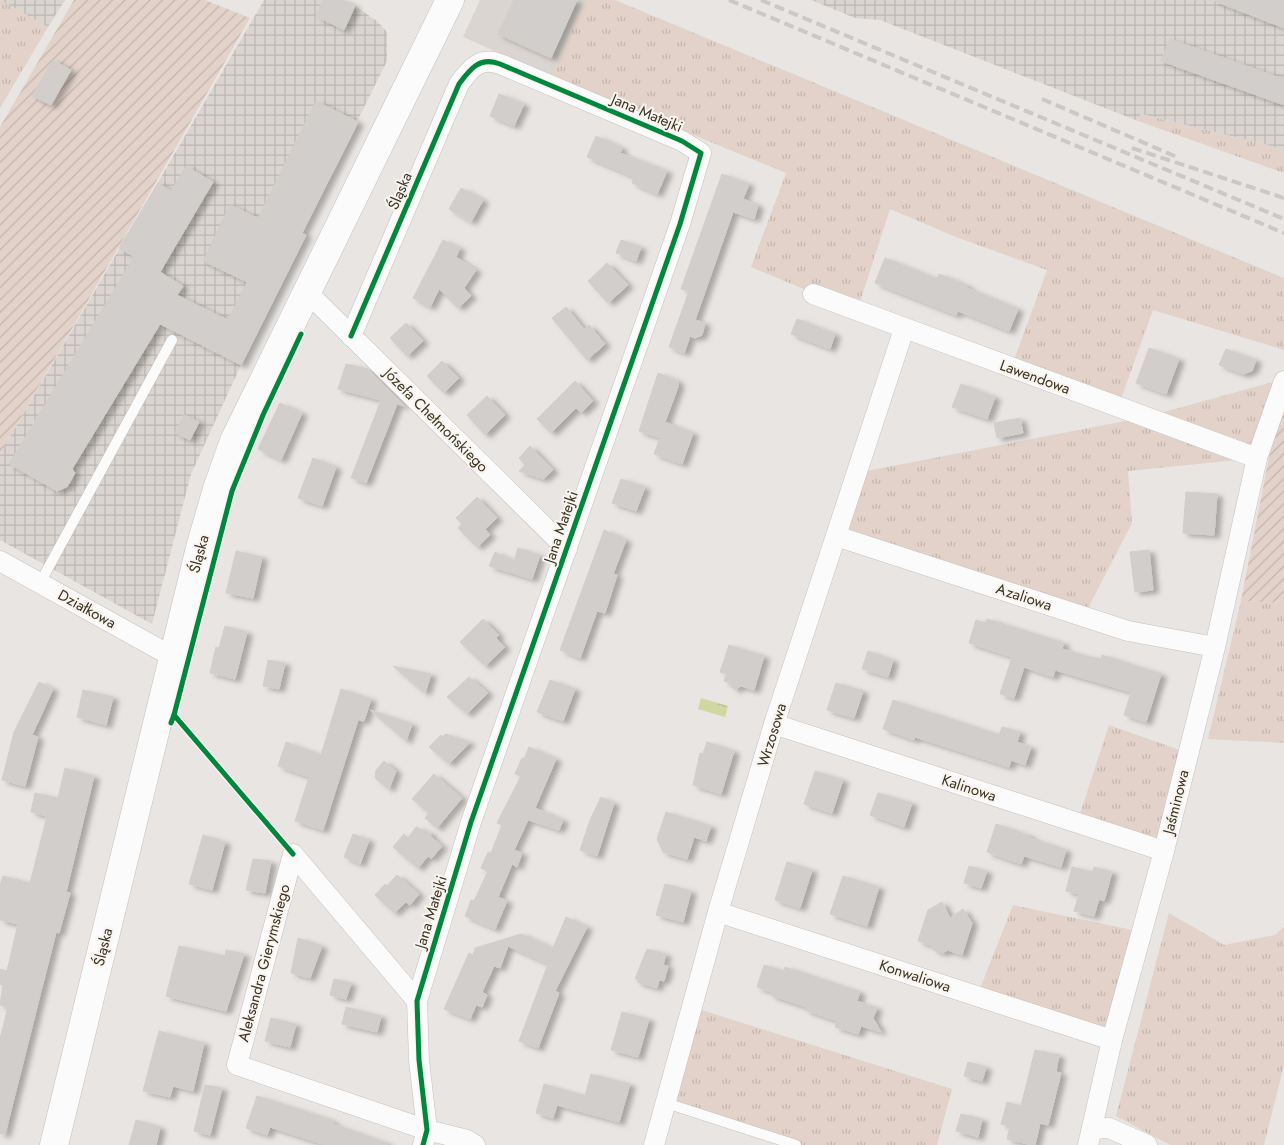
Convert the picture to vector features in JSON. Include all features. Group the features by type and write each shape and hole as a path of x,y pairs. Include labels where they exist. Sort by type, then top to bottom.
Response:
{"street":[{"name":"Śląska","path":"54,1145 200,548 234,440 450,0"},
{"name":"Jana Matejki","path":"425,1137 418,1060 417,1001 471,822 680,224 701,153 682,141 491,60 481,62"},
{"name":"Śląska","path":"351,336 459,84 470,69 481,62"},
{"name":"Józefa Chełmońskiego","path":"306,292 567,549"},
{"name":"Lawendowa","path":"813,294 1257,458"},
{"name":"Wrzosowa","path":"654,1145 718,912 774,724 904,329"},
{"name":"Jaśminowa","path":"1090,1137 1112,1040 1164,852 1215,647 1257,458 1284,381"},
{"name":"Azaliowa","path":"836,536 1128,631 1215,647"},
{"name":"Działkowa","path":"0,561 173,657"},
{"name":"Kalinowa","path":"774,724 1164,852"},
{"name":"Aleksandra Gierymskiego","path":"417,1001 293,854 237,1065 425,1137"},
{"name":"Konwaliowa","path":"718,912 1112,1040"},
{"path":"1090,1137 1109,1128 1147,1145"},
{"path":"425,1137 467,1140 475,1145"}],"lane":[{"path":"40,583 172,340"},
{"path":"666,1103 796,1145"}],"shaded area":[{"path":"0,0 65,0 48,27"},
{"path":"264,0 342,0 355,6 377,21 387,32 387,61 303,230 302,233 306,235 241,365 191,474 152,624 0,540 0,454"},
{"path":"480,0 586,0 551,76 463,37"},
{"path":"811,0 1284,0 1284,151 1268,145 1141,114 1138,121 880,20 855,18"}],"green space":[{"path":"0,0 48,27 0,108"},
{"path":"74,0 205,0 250,18 0,454 0,127"},
{"path":"586,0 615,0 1284,278 1284,350 1153,310 1118,407 1011,368 1047,270 956,237 890,209 857,311 751,267 786,173 551,76"},
{"path":"1141,114 1268,145 1284,151 1284,173 1138,121"},
{"path":"1284,379 1257,458 1128,471 1132,523 1084,616 836,536 856,473 1146,417"},
{"path":"1284,404 1284,603 1241,601 1269,457"},
{"path":"1241,601 1284,603 1284,743 1208,739"},
{"path":"1109,725 1188,753 1164,851 1077,823"},
{"path":"1013,905 1142,932 1112,1040 977,996"},
{"path":"1169,913 1224,945 1275,935 1284,927 1284,1065 1264,1145 1170,1145 1116,1116"},
{"path":"692,1007 952,1089 937,1145 796,1145 666,1103"}],"water":[{"path":"701,698 728,706 725,717 698,709"}],"building":[{"path":"323,0 343,0 355,6 344,30 316,16"},
{"path":"514,0 577,0 551,58 498,34"},
{"path":"1284,0 1284,28 1214,1"},
{"path":"1170,39 1284,79 1284,105 1161,61"},
{"path":"53,60 71,70 51,105 32,96"},
{"path":"499,94 524,104 514,126 490,116"},
{"path":"316,101 358,122 302,233 306,235 241,365 160,324 72,469 75,473 67,487 57,491 9,464 134,257 119,248 158,183 171,191 186,166 213,182 160,272 183,286 177,295 228,320 247,282 203,261 230,205 258,218"},
{"path":"596,136 622,148 620,153 667,171 657,194 632,183 634,177 587,157"},
{"path":"722,174 749,184 743,199 758,205 754,219 733,212 695,320 705,323 702,335 695,338 690,336 684,353 669,347 689,291 681,289"},
{"path":"461,188 483,200 471,222 449,209"},
{"path":"443,240 460,248 456,257 476,270 464,288 471,296 458,308 439,289 430,307 413,298"},
{"path":"621,240 641,247 636,261 616,253"},
{"path":"885,258 937,279 939,274 1018,309 1009,331 958,311 956,315 875,283"},
{"path":"607,263 628,285 608,303 588,281"},
{"path":"566,307 584,329 589,325 605,344 587,360 552,318"},
{"path":"797,319 835,334 830,349 791,334"},
{"path":"406,323 423,341 407,356 390,338"},
{"path":"1149,348 1179,359 1166,394 1136,383"},
{"path":"1226,349 1256,360 1252,371 1243,374 1219,365"},
{"path":"442,361 459,378 444,393 427,376"},
{"path":"346,364 368,369 405,406 397,404 366,483 351,478 381,400 338,389"},
{"path":"658,373 678,381 678,387 665,422 693,433 682,464 654,454 660,438 639,431"},
{"path":"575,381 593,401 581,413 576,408 551,433 537,419"},
{"path":"961,384 995,397 987,419 952,407"},
{"path":"487,396 505,415 485,435 467,415"},
{"path":"280,403 302,413 281,460 258,449"},
{"path":"184,415 199,422 190,440 175,433"},
{"path":"1020,418 1023,433 997,438 994,423"},
{"path":"530,446 553,470 543,479 519,471 525,465 519,458"},
{"path":"313,458 336,467 322,506 298,498"},
{"path":"621,479 645,487 636,511 612,503"},
{"path":"1186,492 1217,494 1214,535 1183,533"},
{"path":"477,497 497,518 485,529 490,535 477,547 458,528 462,524 456,518"},
{"path":"604,530 626,540 613,574 617,575 605,613 597,611 580,658 560,650"},
{"path":"518,548 540,555 532,579 489,566 495,552 514,561"},
{"path":"1149,550 1153,590 1135,592 1130,552"},
{"path":"236,551 262,557 253,598 226,593"},
{"path":"483,619 499,635 496,638 505,647 485,666 460,642"},
{"path":"987,619 1064,643 1062,649 1101,659 1102,655 1161,674 1146,722 1124,715 1131,692 1055,670 1053,677 1024,667 1014,698 1000,694 1012,657 969,643 976,620 986,623"},
{"path":"225,626 247,632 235,679 210,673 216,647 219,648"},
{"path":"729,645 764,656 754,690 741,686 734,690 730,683 724,681 727,674 720,672"},
{"path":"868,651 893,660 888,677 862,669"},
{"path":"268,660 285,663 279,689 263,686"},
{"path":"393,666 431,674 425,693 415,685"},
{"path":"469,677 488,693 467,714 447,697"},
{"path":"550,680 575,689 563,721 537,712"},
{"path":"39,682 53,689 32,735 38,737 25,786 2,780 14,732"},
{"path":"836,683 863,691 854,718 827,710"},
{"path":"341,689 371,699 364,721 358,720 323,830 295,821 309,777 278,766 286,742 321,755"},
{"path":"83,690 113,697 106,725 77,717"},
{"path":"893,700 999,735 1002,727 1020,732 1017,742 1031,747 1025,765 1011,760 1009,767 915,737 914,740 883,729"},
{"path":"370,710 412,724 406,741"},
{"path":"445,734 470,742 449,764 429,747 441,735 443,737"},
{"path":"707,742 734,751 721,794 693,785 700,753 703,754"},
{"path":"529,747 556,759 535,808 563,820 559,830 528,820 514,850 522,853 517,867 512,864 498,897 507,901 495,929 465,916 471,900 474,901 488,871 481,868 488,852 491,853 502,825 497,823 521,776 515,774"},
{"path":"384,761 396,771 389,789 375,778 376,770"},
{"path":"65,768 94,776 66,892 70,893 59,933 56,932 5,1134 0,1134 0,1039 8,1007 0,1005 3,985 0,984 0,969 7,971 18,924 0,920 0,885 3,876 30,883 47,816 31,812 35,793 58,798"},
{"path":"815,771 843,780 832,813 804,804"},
{"path":"434,774 462,798 437,828 425,818 429,813 412,799"},
{"path":"878,793 912,803 904,827 870,815"},
{"path":"601,797 614,803 597,856 580,850 590,820"},
{"path":"666,812 711,826 706,841 694,837 687,859 663,852 657,839"},
{"path":"996,824 1066,850 1061,867 1024,856 1021,864 987,852"},
{"path":"416,827 432,834 430,836 442,846 431,859 428,856 418,868 393,847 404,834 408,838"},
{"path":"353,834 369,840 360,864 344,857"},
{"path":"203,835 225,842 212,890 189,884"},
{"path":"253,859 271,861 265,893 246,890"},
{"path":"787,862 812,870 800,908 775,900"},
{"path":"969,866 987,871 981,888 964,883"},
{"path":"1072,867 1093,872 1094,867 1112,872 1104,901 1099,899 1094,916 1074,911 1079,894 1066,891"},
{"path":"397,875 419,894 410,905 406,902 394,913 375,895"},
{"path":"843,876 879,887 867,926 830,914"},
{"path":"665,884 691,891 683,922 656,915"},
{"path":"942,902 950,918 963,909 972,923 962,955 948,950 943,953 934,950 931,945 918,941 928,910"},
{"path":"566,917 587,927 555,991 559,993 538,1048 519,1041 548,964 508,946 500,968 494,966 482,992 487,995 482,1007 476,1005 470,1019 444,1009 469,953 473,955 475,948 521,934 553,948"},
{"path":"298,938 322,946 310,978 291,973"},
{"path":"179,946 225,956 226,950 244,954 226,1011 166,996"},
{"path":"647,949 666,954 663,965 668,966 664,981 659,980 657,988 637,982 638,979 635,979"},
{"path":"764,965 784,971 785,967 860,992 857,1001 877,1008 873,1018 881,1032 861,1026 858,1034 835,1027 837,1021 805,1010 806,1007 770,995 771,992 757,987"},
{"path":"334,979 351,983 346,999 330,995"},
{"path":"346,1007 381,1016 377,1032 342,1024"},
{"path":"622,1012 649,1019 638,1057 611,1050"},
{"path":"271,1018 296,1024 290,1047 265,1041"},
{"path":"159,1031 204,1043 193,1091 173,1086 170,1097 143,1091"},
{"path":"1035,1050 1059,1055 1056,1072 1061,1073 1048,1125 1040,1123 1035,1145 1032,1145 1007,1139 1010,1126 1001,1124 1007,1102 1021,1106"},
{"path":"968,1062 986,1067 982,1081 964,1076"},
{"path":"591,1074 630,1084 619,1122 557,1105 553,1118 536,1113 544,1084 585,1096"},
{"path":"205,1085 222,1088 210,1135 194,1131"},
{"path":"257,1096 326,1118 334,1122 333,1124 387,1143 387,1145 326,1145 270,1127 267,1135 246,1128"},
{"path":"961,1114 982,1119 978,1137 956,1131"},
{"path":"136,1120 160,1127 156,1145 129,1145"}],"railway":[{"path":"729,0 1284,233"},
{"path":"761,0 1284,219"},
{"path":"1042,99 1177,157"},
{"path":"1132,148 1284,198"}],"cycle path":[{"path":"351,336 459,84 476,65 487,62 500,64 682,141 701,153 680,224 471,822 417,1001 419,1060 427,1130 423,1145"},
{"path":"174,715 232,491 263,415 301,334"},
{"path":"171,723 174,715 293,854"}]}
